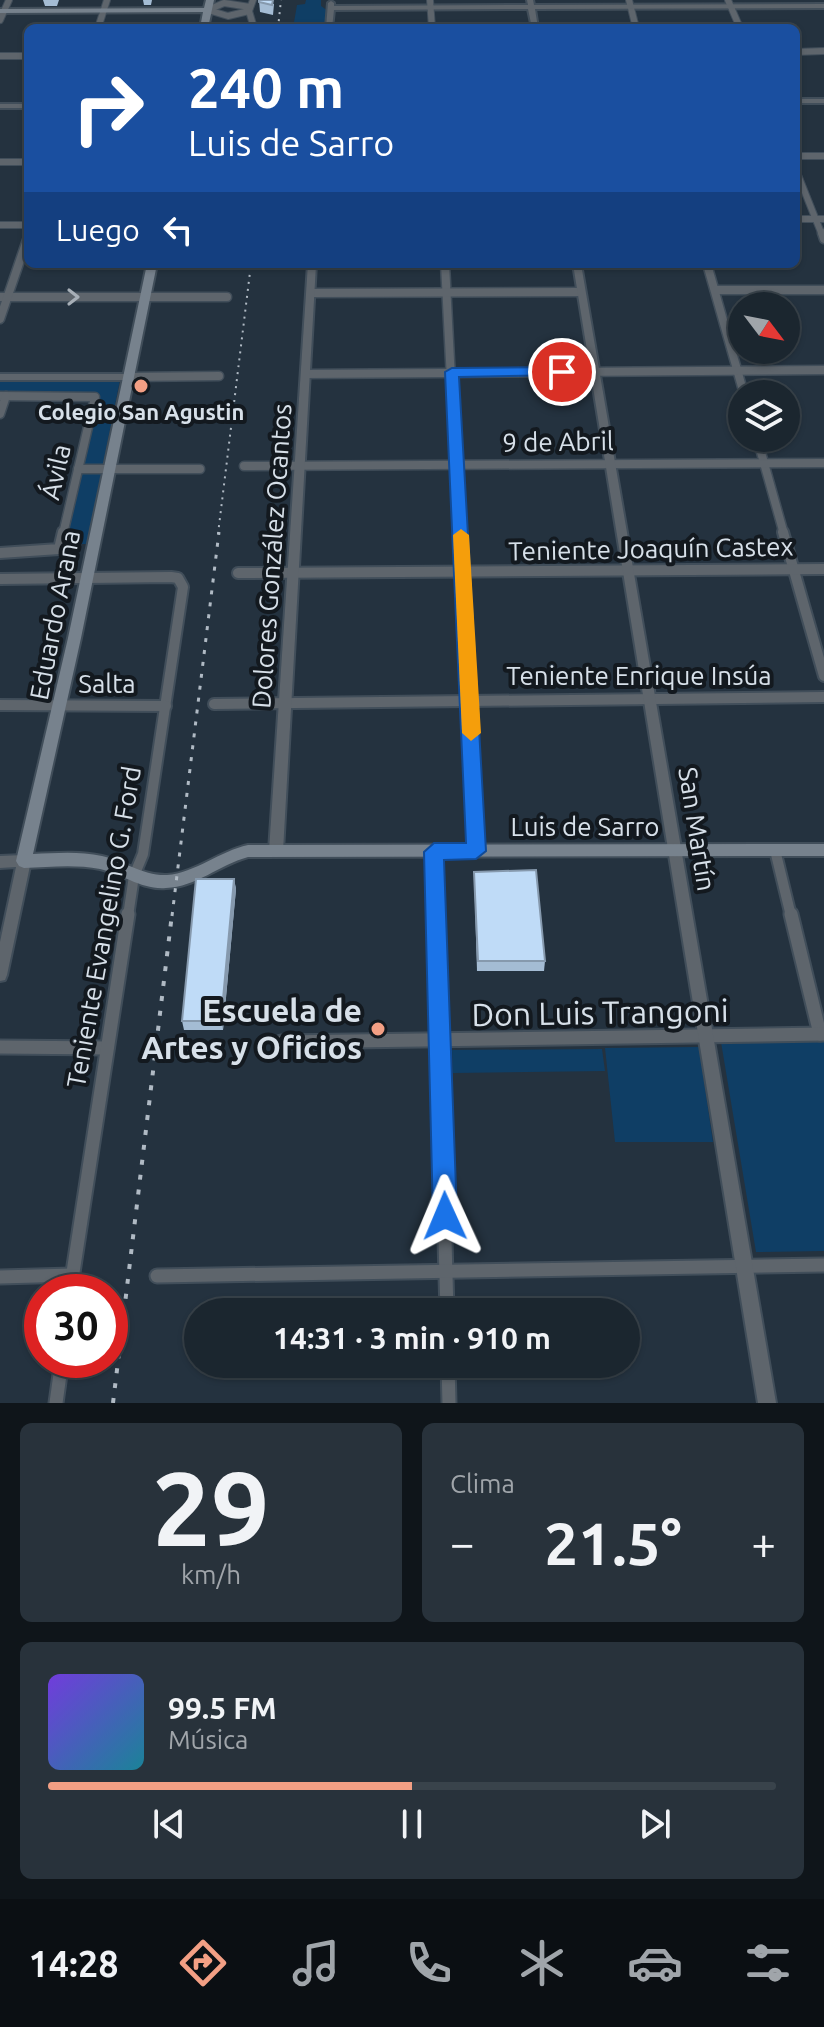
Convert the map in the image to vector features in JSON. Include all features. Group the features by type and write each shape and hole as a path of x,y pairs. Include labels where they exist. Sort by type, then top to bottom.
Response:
{"main road":[{"path":"1,14 209,5"},
{"name":"Eduardo Arana","path":"24,861 63,705 85,578 151,268"},
{"name":"Luis de Sarro","path":"134,876 161,882 185,880 239,853 276,851 824,850"},
{"path":"24,861 98,861 134,876"}],"street":[{"path":"1,14 9,0"},
{"path":"99,24 107,0"},
{"path":"630,3 635,24"},
{"path":"730,3 738,24"},
{"path":"329,24 331,4 730,3 824,6"},
{"path":"430,4 432,24"},
{"path":"531,4 534,24"},
{"path":"209,5 228,16 251,6"},
{"path":"209,5 251,6"},
{"path":"800,52 824,51"},
{"path":"0,56 24,56"},
{"path":"800,101 824,101"},
{"path":"0,106 24,106"},
{"path":"800,156 824,156"},
{"path":"0,162 24,162"},
{"path":"800,178 820,219 824,239"},
{"path":"0,225 24,225"},
{"path":"0,319 4,297 24,247"},
{"name":"Dolores González Ocantos","path":"276,851 312,268"},
{"path":"445,268 476,851"},
{"name":"San Martín","path":"578,268 767,1403"},
{"path":"708,268 740,380"},
{"path":"715,290 824,290"},
{"path":"311,293 581,292"},
{"path":"4,297 227,297"},
{"path":"305,374 824,370"},
{"path":"0,377 219,376"},
{"path":"0,414 3,396"},
{"name":"Ávila","path":"0,553 55,552 61,546 95,398 3,396"},
{"path":"761,452 824,676"},
{"name":"9 de Abril","path":"244,466 824,463"},
{"path":"78,469 200,469"},
{"name":"Teniente Joaquín Castex","path":"238,573 824,569"},
{"name":"Teniente Evangelino G. Ford","path":"72,1274 134,876 143,854 183,587 178,578 171,577 85,578"},
{"path":"0,579 85,578"},
{"name":"Teniente Enrique Insúa","path":"214,704 824,697"},
{"name":"Salta","path":"0,705 166,706"},
{"path":"775,850 822,1034"},
{"path":"434,852 447,1298"},
{"path":"0,862 24,861"},
{"name":"Eduardo Arana","path":"0,975 24,861"},
{"name":"Don Luis Trangoni","path":"281,1042 707,1039 822,1034"},
{"path":"0,1047 107,1048"},
{"path":"157,1276 446,1274 824,1265"},
{"path":"0,1277 24,1276"},
{"path":"56,1403 59,1378"},
{"path":"448,1378 449,1403"}],"shaded area":[{"path":"306,0 321,0 321,6 328,11 326,24 294,24 297,5 305,4"},
{"path":"0,380 120,380 87,544 65,544 98,394 0,394"},
{"path":"824,1041 824,1251 756,1252 721,1042"},
{"path":"699,1047 713,1142 615,1142 605,1048"},
{"path":"602,1049 605,1071 453,1073 452,1050"}],"building":[{"path":"259,0 273,0 272,5"},
{"path":"536,870 545,961 478,961 474,872"},
{"path":"196,879 234,879 221,1021 182,1021"}],"railway":[{"path":"278,24 281,0"},
{"path":"218,534 251,268"},
{"path":"172,916 219,532"},
{"path":"113,1403 172,914"}],"slow traffic":[{"path":"461,535 471,733"}],"place":[{"name":"Colegio San Agustin","path":"141,386"},
{"name":"Escuela de Artes y Oficios","path":"378,1029"}],"route":[{"path":"445,1216 434,852 476,851 452,372 562,372"}]}
